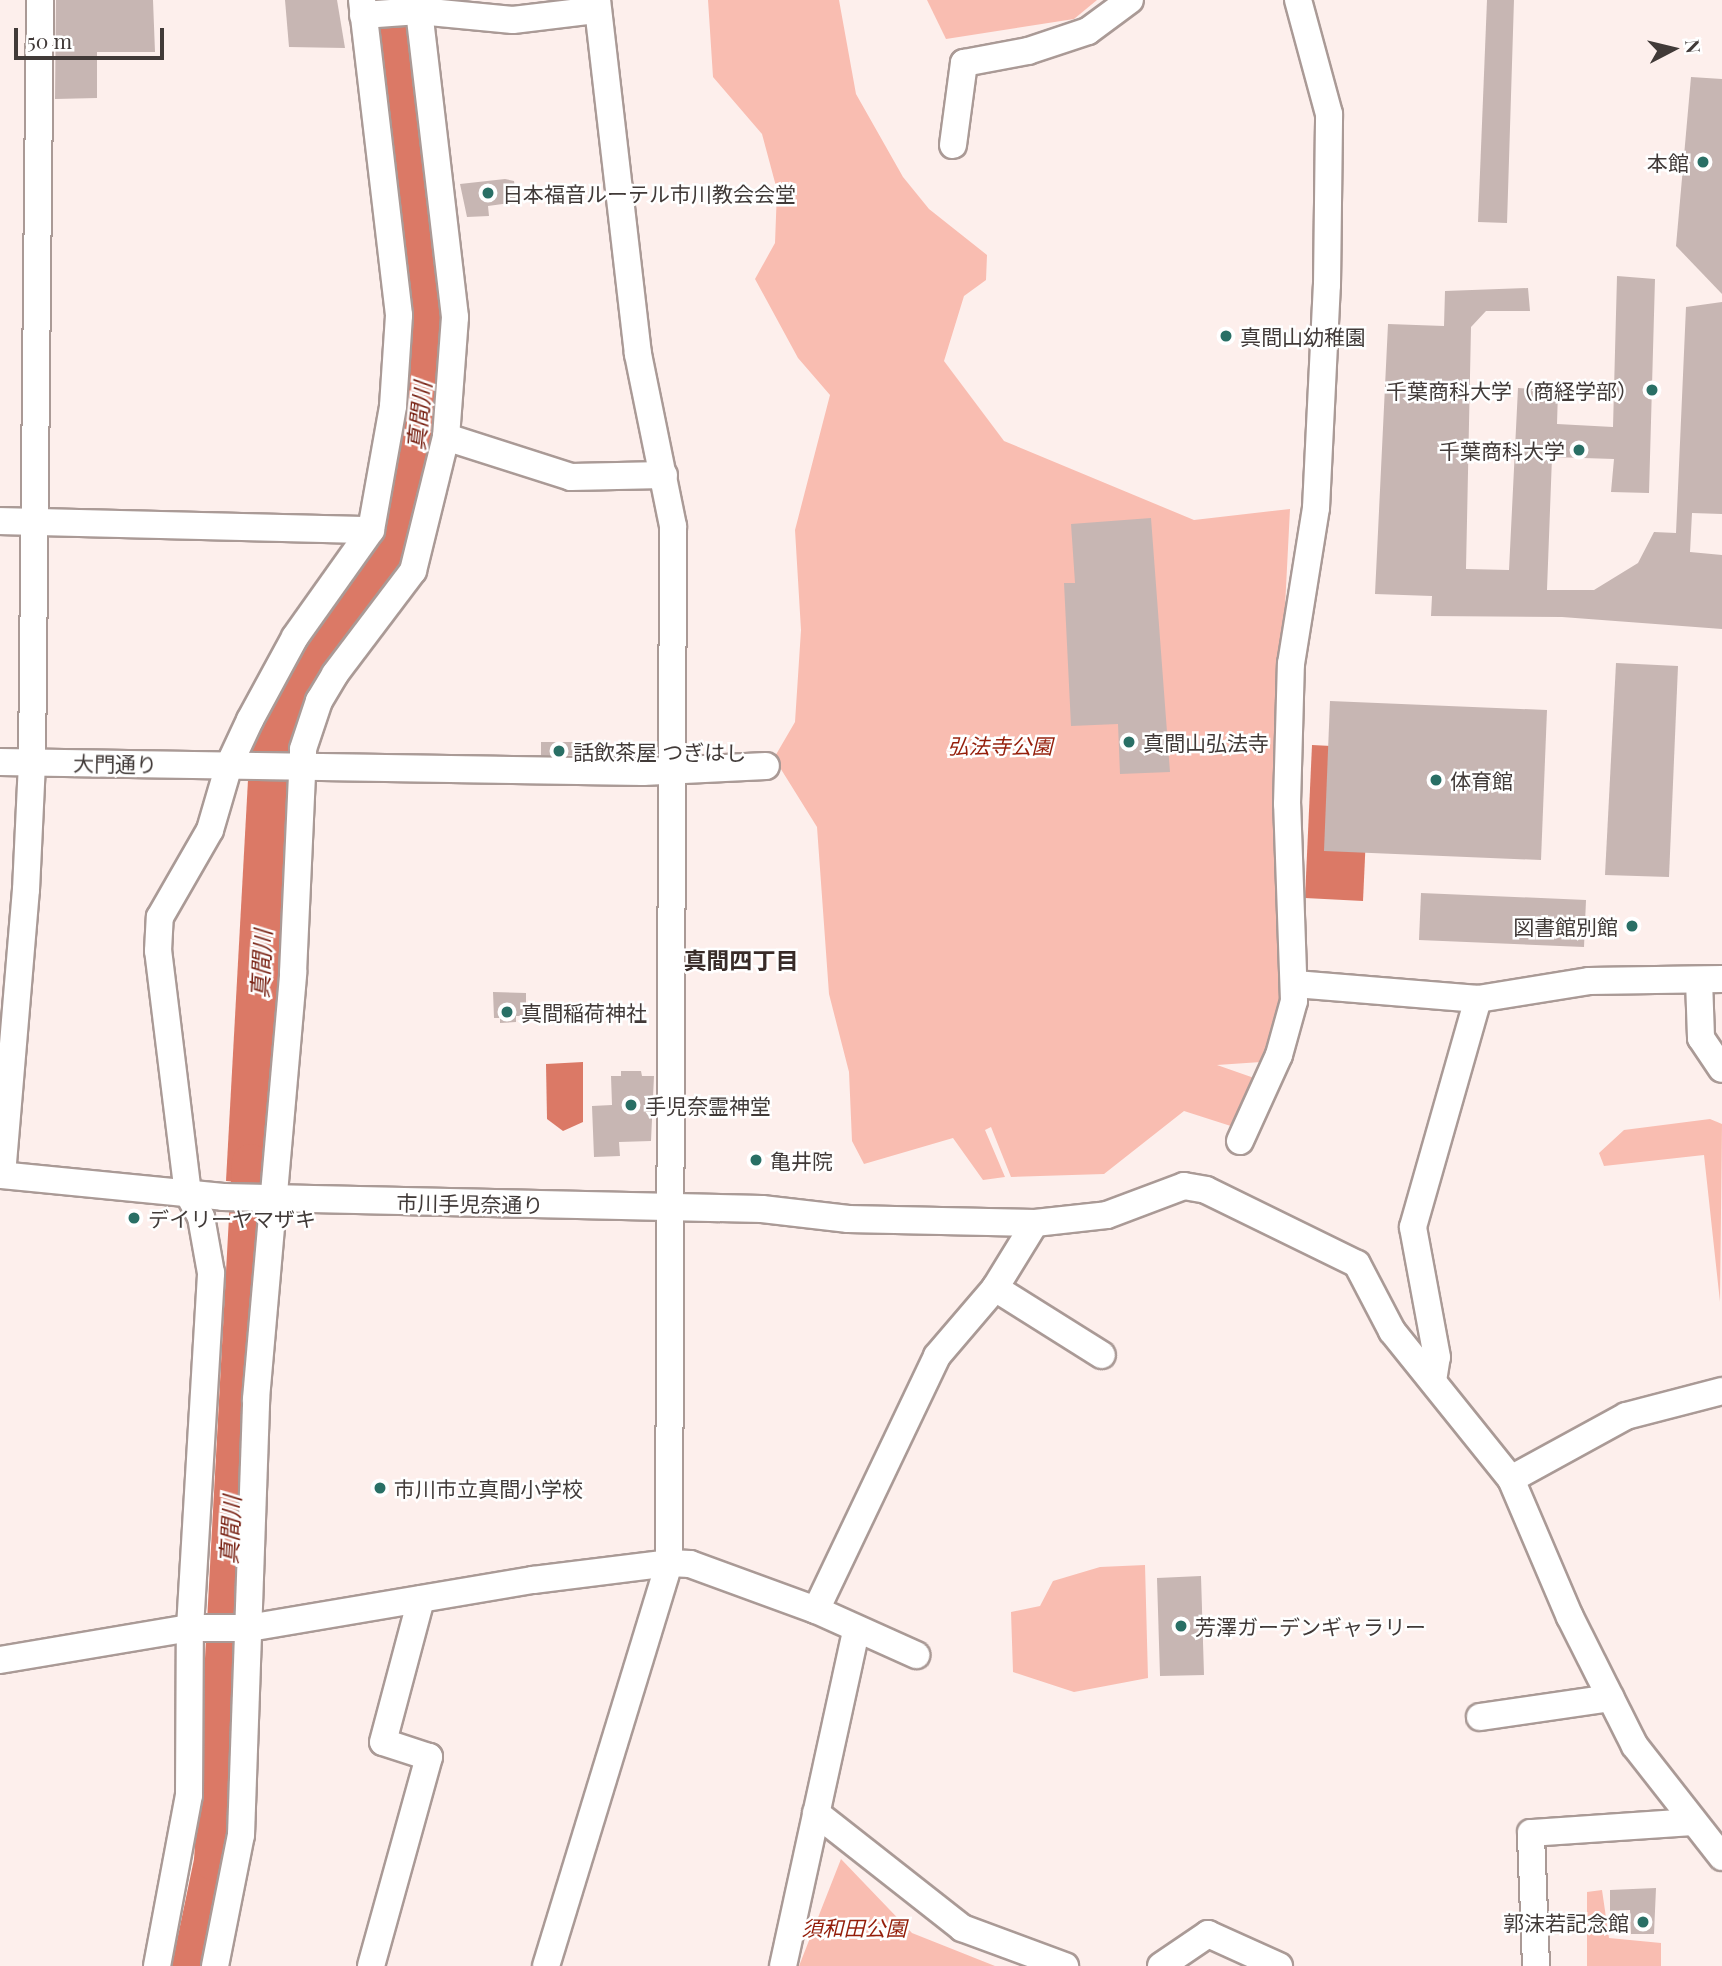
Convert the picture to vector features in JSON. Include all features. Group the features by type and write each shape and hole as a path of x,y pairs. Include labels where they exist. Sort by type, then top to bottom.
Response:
{"street":[{"path":"40,0 32,762 5,1077 1,1175 188,1194"},
{"path":"953,145 964,63 1028,51 1088,32 1130,0"},
{"path":"1240,1141 1279,1055 1295,984 1287,804 1291,676 1316,508 1329,127 1298,0"},
{"path":"215,1966 241,1835 256,1399 271,1199 293,973 301,765 318,701 413,571 446,437 455,317 418,5"},
{"path":"157,1966 189,1795 190,1628 211,1273 201,1217 188,1194 158,951 160,917 210,830 229,765 295,636 371,530 393,406 399,314 362,7 418,5 513,20 597,5 638,354 673,526 673,1208 669,1563 546,1966"},
{"path":"446,437 571,477 664,475"},
{"path":"0,521 371,530"},
{"name":"大門通り","path":"0,762 671,770 766,766"},
{"path":"1295,984 1478,999 1589,981 1711,979 1701,1038 1722,1069"},
{"path":"1433,1381 1437,1357 1413,1227 1478,999"},
{"name":"市川手児奈通り","path":"188,1194 271,1199 673,1208 1035,1223 1107,1215 1184,1186 1206,1190 1357,1264 1392,1331 1511,1479 1635,1746 1691,1822 1722,1857"},
{"path":"816,1610 937,1356 995,1288 1035,1223"},
{"path":"995,1288 1102,1355"},
{"path":"1511,1479 1626,1416 1722,1391"},
{"path":"0,1660 190,1628 249,1628 421,1599 669,1563 690,1564 816,1610 916,1655"},
{"path":"371,1966 429,1756 383,1742 421,1599"},
{"path":"783,1966 856,1630"},
{"path":"1480,1717 1611,1698"},
{"path":"816,1813 962,1928 1065,1966"},
{"path":"1536,1966 1531,1833 1691,1822"},
{"path":"1161,1966 1208,1934 1279,1966"}],"green space":[{"name":"弘法寺公園","path":"708,0 839,0 856,94 903,177 929,209 987,255 986,280 964,296 944,361 1004,441 1194,520 1290,509 1277,764 1287,975 1277,1061 1217,1065 1257,1079 1237,1128 1184,1111 1104,1174 1011,1177 991,1127 985,1130 1005,1177 983,1180 953,1138 864,1164 852,1141 849,1072 829,994 817,827 774,758 795,722 801,630 795,530 830,395 798,358 755,279 775,243 777,190 762,134 713,77"},
{"path":"927,0 1097,0 1074,19 946,39"},
{"path":"1710,1119 1722,1124 1720,1302 1704,1155 1604,1166 1599,1153 1624,1130"},
{"path":"1145,1565 1148,1678 1074,1692 1013,1672 1011,1612 1040,1606 1053,1581 1100,1567"},
{"name":"須和田公園","path":"841,1859 912,1933 995,1966 799,1966"},
{"path":"1602,1890 1609,1938 1661,1943 1661,1966 1587,1966 1587,1892"}],"water":[{"path":"372,0 412,0 445,315 433,434 405,564 304,704 292,753 245,752 305,640 380,534 398,429"},
{"path":"1312,745 1370,748 1363,901 1305,898"},
{"path":"288,779 275,1185 226,1181 248,780"},
{"path":"583,1062 583,1122 563,1131 547,1119 546,1064"}],"building":[{"path":"56,0 153,0 155,52 97,52 97,98 55,99"},
{"path":"285,0 337,0 345,48 289,47"},
{"path":"1487,0 1514,0 1507,223 1478,222"},
{"name":"本館","path":"1691,77 1722,79 1722,294 1676,246"},
{"name":"日本福音ルーテル市川教会会堂","path":"505,179 514,181 517,202 488,206 489,216 467,217 460,184"},
{"path":"1617,276 1655,279 1649,493 1611,492 1614,459 1552,457 1547,590 1594,590 1638,563 1654,532 1676,533 1686,307 1722,302 1722,514 1692,513 1690,552 1722,555 1722,629 1562,617 1431,616 1432,596 1375,594 1388,324 1444,326 1445,291 1528,288 1530,311 1486,311 1471,327 1466,569 1509,570 1518,388 1558,391 1557,424 1613,427"},
{"path":"1151,518 1170,772 1120,774 1118,724 1071,726 1064,583 1075,583 1071,524"},
{"path":"1616,663 1678,666 1669,877 1605,875"},
{"name":"体育館","path":"1330,701 1547,710 1541,860 1324,851"},
{"name":"話飲茶屋 つぎはし","path":"541,742 578,742 577,755 541,755"},
{"path":"1421,893 1586,900 1584,947 1419,940"},
{"path":"493,992 526,993 526,1016 516,1016 516,1022 500,1023 500,1018 494,1018"},
{"name":"手児奈霊神堂","path":"621,1071 641,1071 642,1076 654,1076 651,1141 619,1142 620,1156 594,1157 592,1106 612,1105 611,1076 621,1076"},
{"name":"芳澤ガーデンギャラリー","path":"1201,1576 1204,1675 1160,1676 1157,1578"},
{"name":"郭沫若記念館","path":"1656,1888 1654,1934 1631,1934 1630,1910 1610,1911 1610,1890"}],"waterway":[{"name":"真間川","path":"190,1966 212,1861 250,1162"}],"place":[{"name":"本館","path":"1703,162"},
{"name":"日本福音ルーテル市川教会会堂","path":"488,193"},
{"name":"真間山幼稚園","path":"1226,336"},
{"name":"千葉商科大学（商経学部）","path":"1652,390"},
{"name":"千葉商科大学","path":"1579,450"},
{"name":"真間山弘法寺","path":"1129,742"},
{"name":"話飲茶屋 つぎはし","path":"559,751"},
{"name":"体育館","path":"1436,780"},
{"name":"図書館別館","path":"1632,926"},
{"name":"真間稲荷神社","path":"507,1012"},
{"name":"手児奈霊神堂","path":"631,1105"},
{"name":"亀井院","path":"756,1160"},
{"name":"デイリーヤマザキ","path":"134,1218"},
{"name":"市川市立真間小学校","path":"380,1488"},
{"name":"芳澤ガーデンギャラリー","path":"1181,1626"},
{"name":"郭沫若記念館","path":"1643,1922"}],"district":[{"name":"真間四丁目","path":"741,960"}]}
